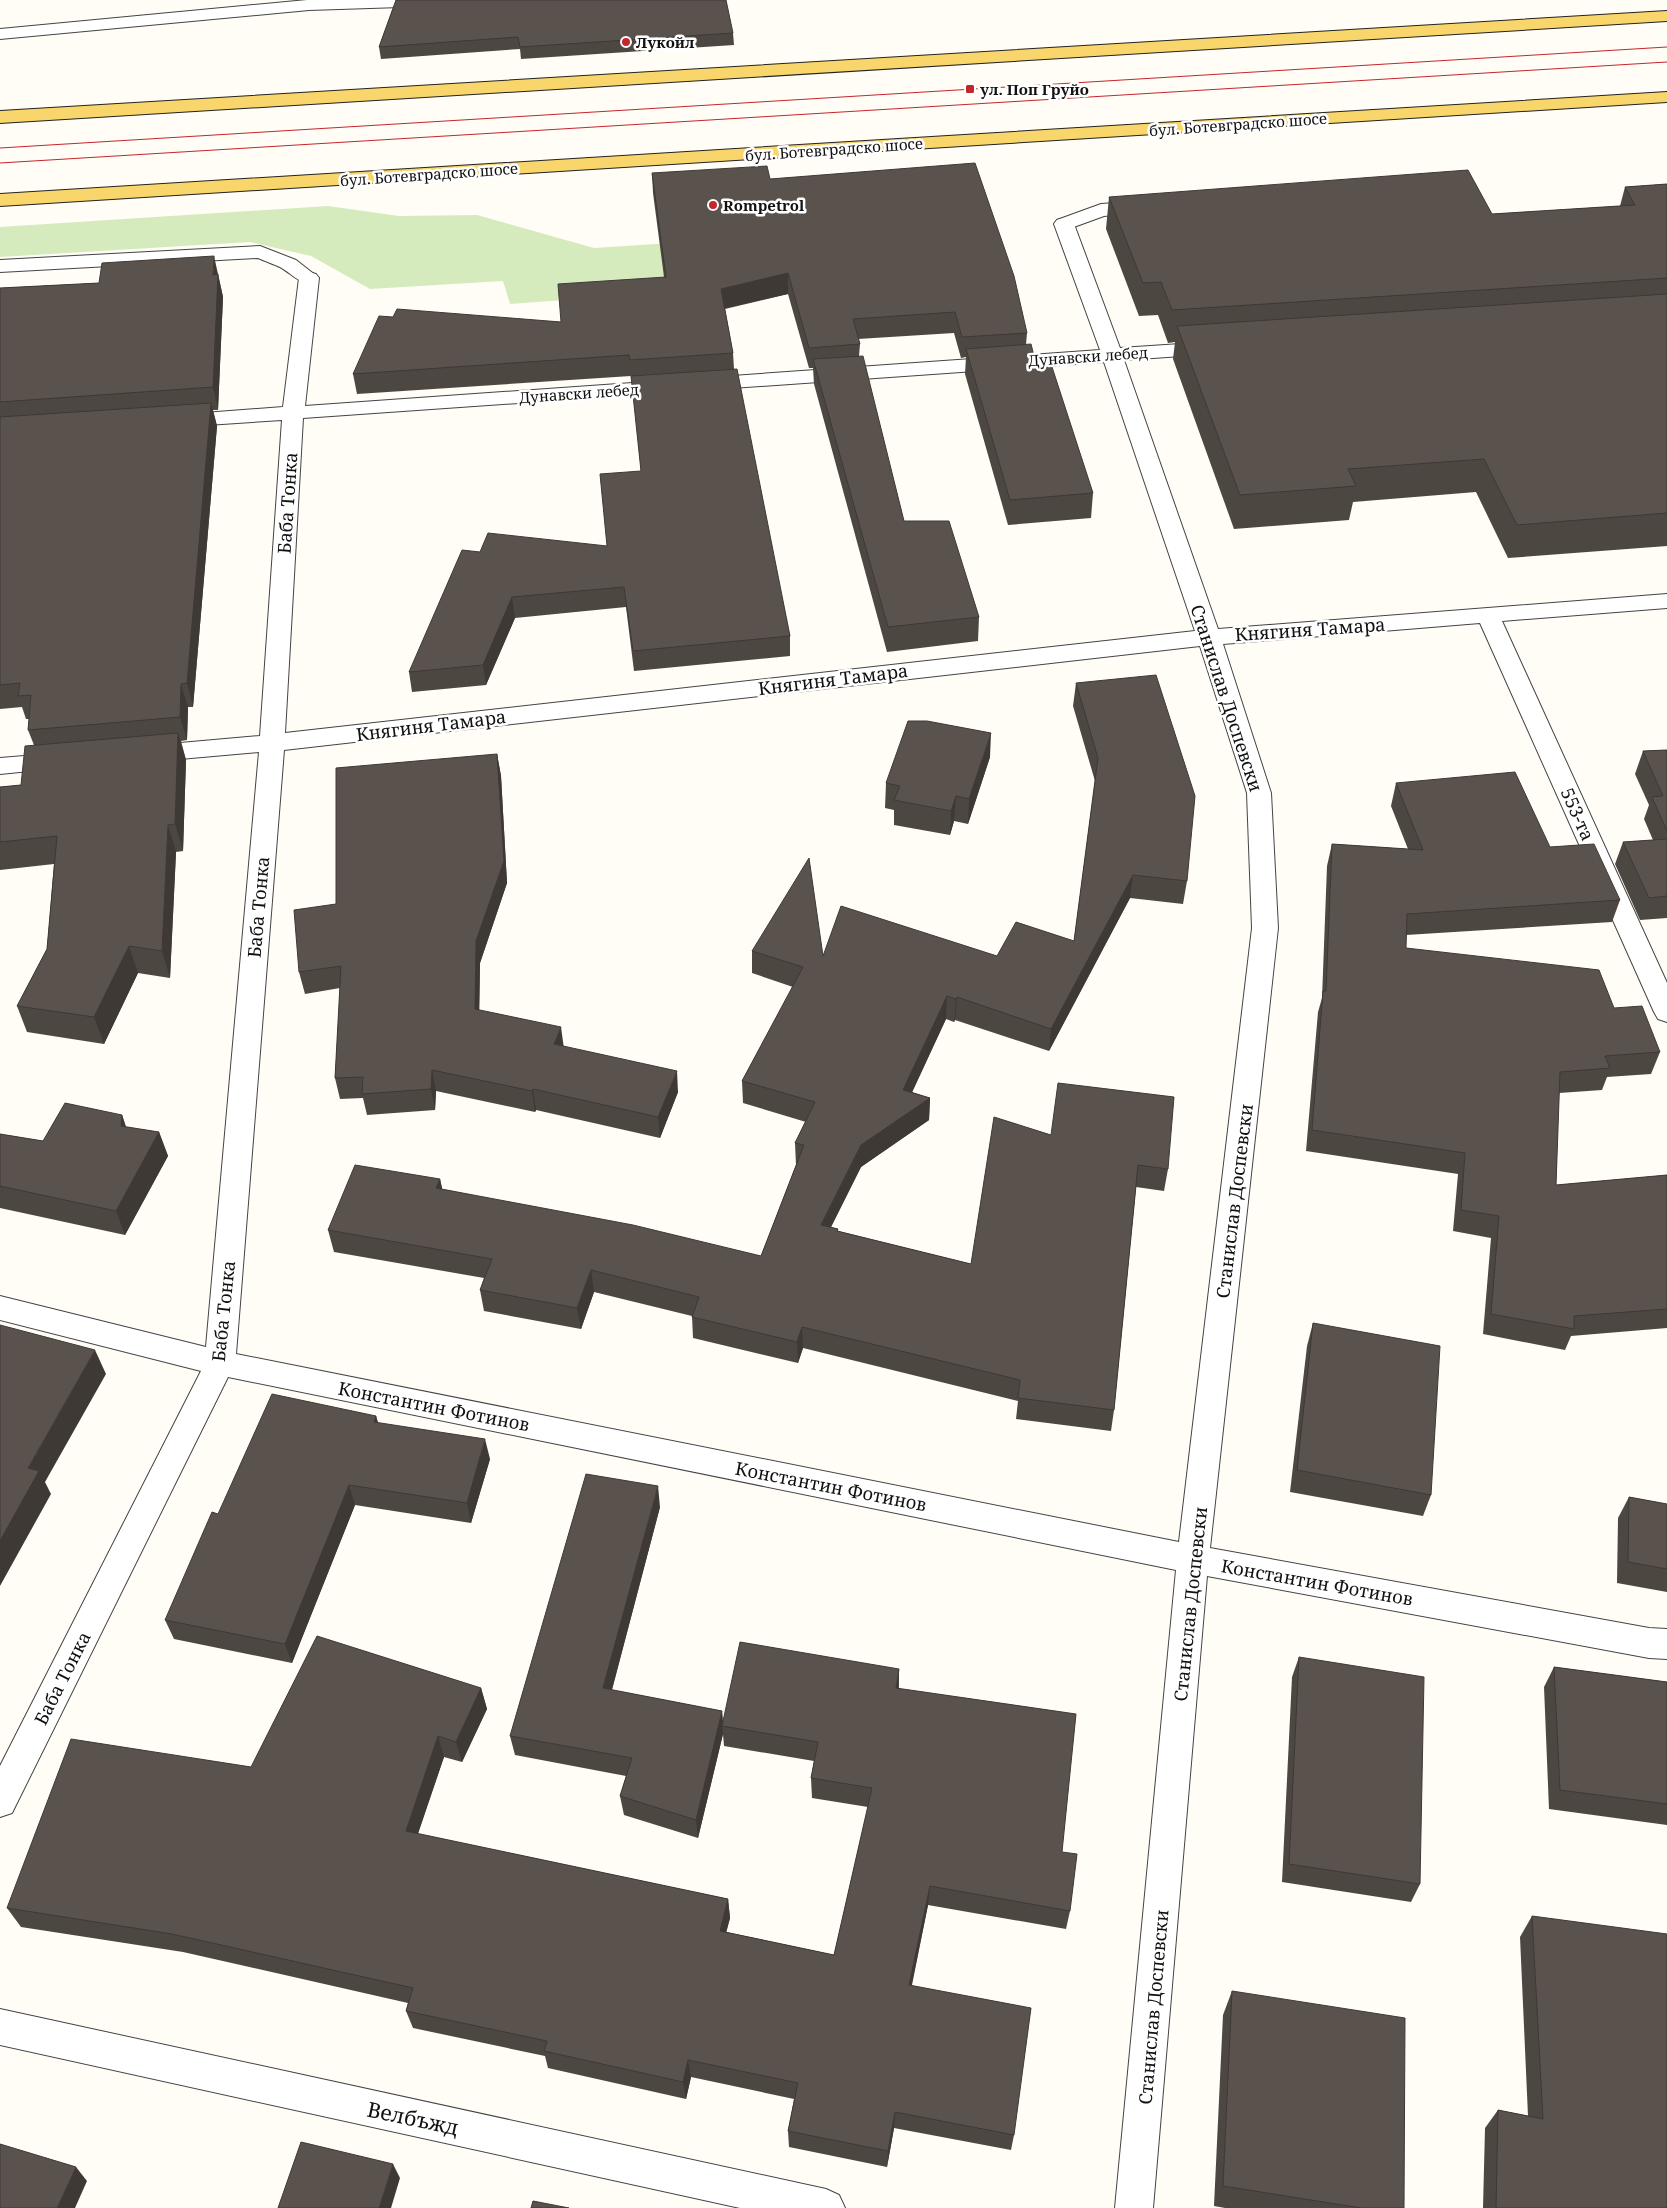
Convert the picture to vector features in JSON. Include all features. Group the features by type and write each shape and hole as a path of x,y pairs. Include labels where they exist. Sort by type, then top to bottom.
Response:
{"main road":[{"path":"0,117 1667,16"},
{"name":"бул. Ботевградско шосе","path":"0,200 1667,97"}],"street":[{"path":"0,34 310,3 462,0"},
{"name":"Станислав Доспевски","path":"1134,2208 1193,1559 1265,928 1259,793 1209,637 1112,354 1064,224 1100,210 1159,206"},
{"name":"Баба Тонка","path":"0,266 260,252 289,264 309,278 292,414 272,743 220,1363 0,1801"},
{"name":"Дунавски лебед","path":"156,423 1231,347"},
{"name":"Княгиня Тамара","path":"126,755 272,743 1209,637 1667,601"},
{"name":"553-та","path":"1488,615 1667,1012"},
{"path":"0,766 87,758"},
{"name":"Константин Фотинов","path":"0,1308 220,1363 1193,1559 1639,1642 1667,1644"},
{"name":"Велбъжд","path":"0,2027 826,2208"}],"green space":[{"path":"328,206 399,216 477,215 594,248 855,231 869,277 510,304 503,281 370,289 311,256 250,242 0,257 0,227"}],"building":[{"path":"396,0 726,0 733,33 520,47 518,37 379,47"},
{"path":"975,163 1014,276 1027,333 962,337 955,312 853,319 860,344 809,348 788,273 721,289 733,353 630,360 629,355 353,374 379,316 393,317 397,309 561,322 558,284 666,277 652,173 767,166 770,179"},
{"path":"1468,170 1492,214 1635,205 1625,187 1667,184 1667,278 1172,310 1161,282 1143,283 1109,197"},
{"path":"214,256 213,275 218,274 213,387 0,402 0,288 99,283 102,263"},
{"path":"1667,294 1667,513 1517,525 1484,459 1348,469 1356,486 1240,495 1177,326"},
{"path":"1031,344 1037,368 1052,367 1093,493 1010,500 966,349"},
{"path":"863,356 904,521 949,521 979,617 888,627 813,359"},
{"path":"737,369 790,636 633,651 624,587 512,597 483,665 409,672 462,550 480,552 488,533 607,546 600,474 641,471 631,376"},
{"path":"211,403 187,683 181,684 180,717 28,730 31,695 18,696 20,683 0,685 0,417"},
{"path":"1156,675 1195,796 1187,881 1133,875 1051,1029 957,997 956,999 947,996 903,1090 930,1098 861,1145 821,1225 838,1229 837,1231 971,1264 994,1117 1051,1135 1058,1083 1174,1097 1168,1169 1138,1165 1114,1410 1018,1398 1020,1380 802,1327 797,1342 692,1317 699,1297 591,1270 577,1308 480,1290 492,1259 328,1230 355,1165 440,1179 436,1188 633,1225 761,1256 804,1145 795,1143 815,1102 742,1081 803,967 752,951 809,858 823,956 841,906 997,956 1016,922 1074,941 1098,758 1076,683"},
{"path":"908,721 927,721 991,733 969,799 956,796 951,811 894,800 900,786 886,783"},
{"path":"178,733 175,824 168,825 162,951 129,946 94,1017 17,1006 47,949 57,836 0,842 0,787 21,785 25,746"},
{"path":"1667,750 1667,831 1652,797 1663,796 1643,751"},
{"path":"497,754 504,861 476,941 475,1009 561,1027 554,1044 677,1071 658,1117 533,1089 532,1091 432,1070 431,1089 362,1094 363,1077 335,1078 341,966 299,972 294,910 336,904 336,768"},
{"path":"1515,772 1550,847 1594,844 1620,900 1407,914 1406,948 1599,970 1614,1008 1642,1006 1660,1052 1605,1056 1610,1068 1560,1072 1556,1185 1667,1175 1667,1309 1574,1316 1574,1329 1491,1314 1499,1216 1461,1210 1465,1153 1312,1130 1323,991 1326,991 1332,844 1423,850 1396,783"},
{"path":"1667,839 1667,896 1649,898 1623,842"},
{"path":"65,1103 122,1115 121,1126 159,1132 116,1211 0,1186 0,1134 43,1141"},
{"path":"1313,1323 1440,1346 1431,1495 1297,1470"},
{"path":"0,1325 95,1350 28,1468 39,1471 0,1541"},
{"path":"272,1394 376,1416 374,1422 485,1439 467,1503 349,1485 285,1644 165,1620 212,1512 218,1514"},
{"path":"586,1474 658,1486 603,1688 722,1711 696,1820 620,1796 632,1758 510,1736"},
{"path":"1629,1497 1667,1504 1667,1569 1628,1562"},
{"path":"317,1636 481,1688 456,1742 438,1736 406,1831 728,1899 720,1931 834,1955 872,1788 811,1778 818,1742 722,1726 740,1642 899,1669 896,1688 1076,1714 1062,1852 1077,1854 1070,1911 930,1886 909,1985 1031,2008 1014,2135 895,2112 888,2151 788,2131 798,2083 688,2060 683,2082 544,2051 547,2041 406,2011 413,1988 172,1934 7,1908 71,1739 251,1767"},
{"path":"1299,1657 1424,1677 1420,1884 1289,1864"},
{"path":"1554,1667 1667,1682 1667,1804 1560,1790"},
{"path":"1532,1916 1667,1934 1667,2208 1496,2208 1498,2110 1543,2119"},
{"path":"1232,1991 1405,2018 1404,2208 1361,2208 1223,2186"},
{"path":"301,2142 393,2164 379,2208 278,2208"},
{"path":"0,2144 76,2167 57,2208 0,2208"},
{"path":"533,2201 569,2208 531,2208"}],"tram line":[{"path":"0,148 1667,47"},
{"path":"0,163 1667,62"}],"place":[{"name":"Лукойл","path":"626,42"},
{"name":"ул. Поп Груйо","path":"970,89"},
{"name":"Rompetrol","path":"713,205"}]}
